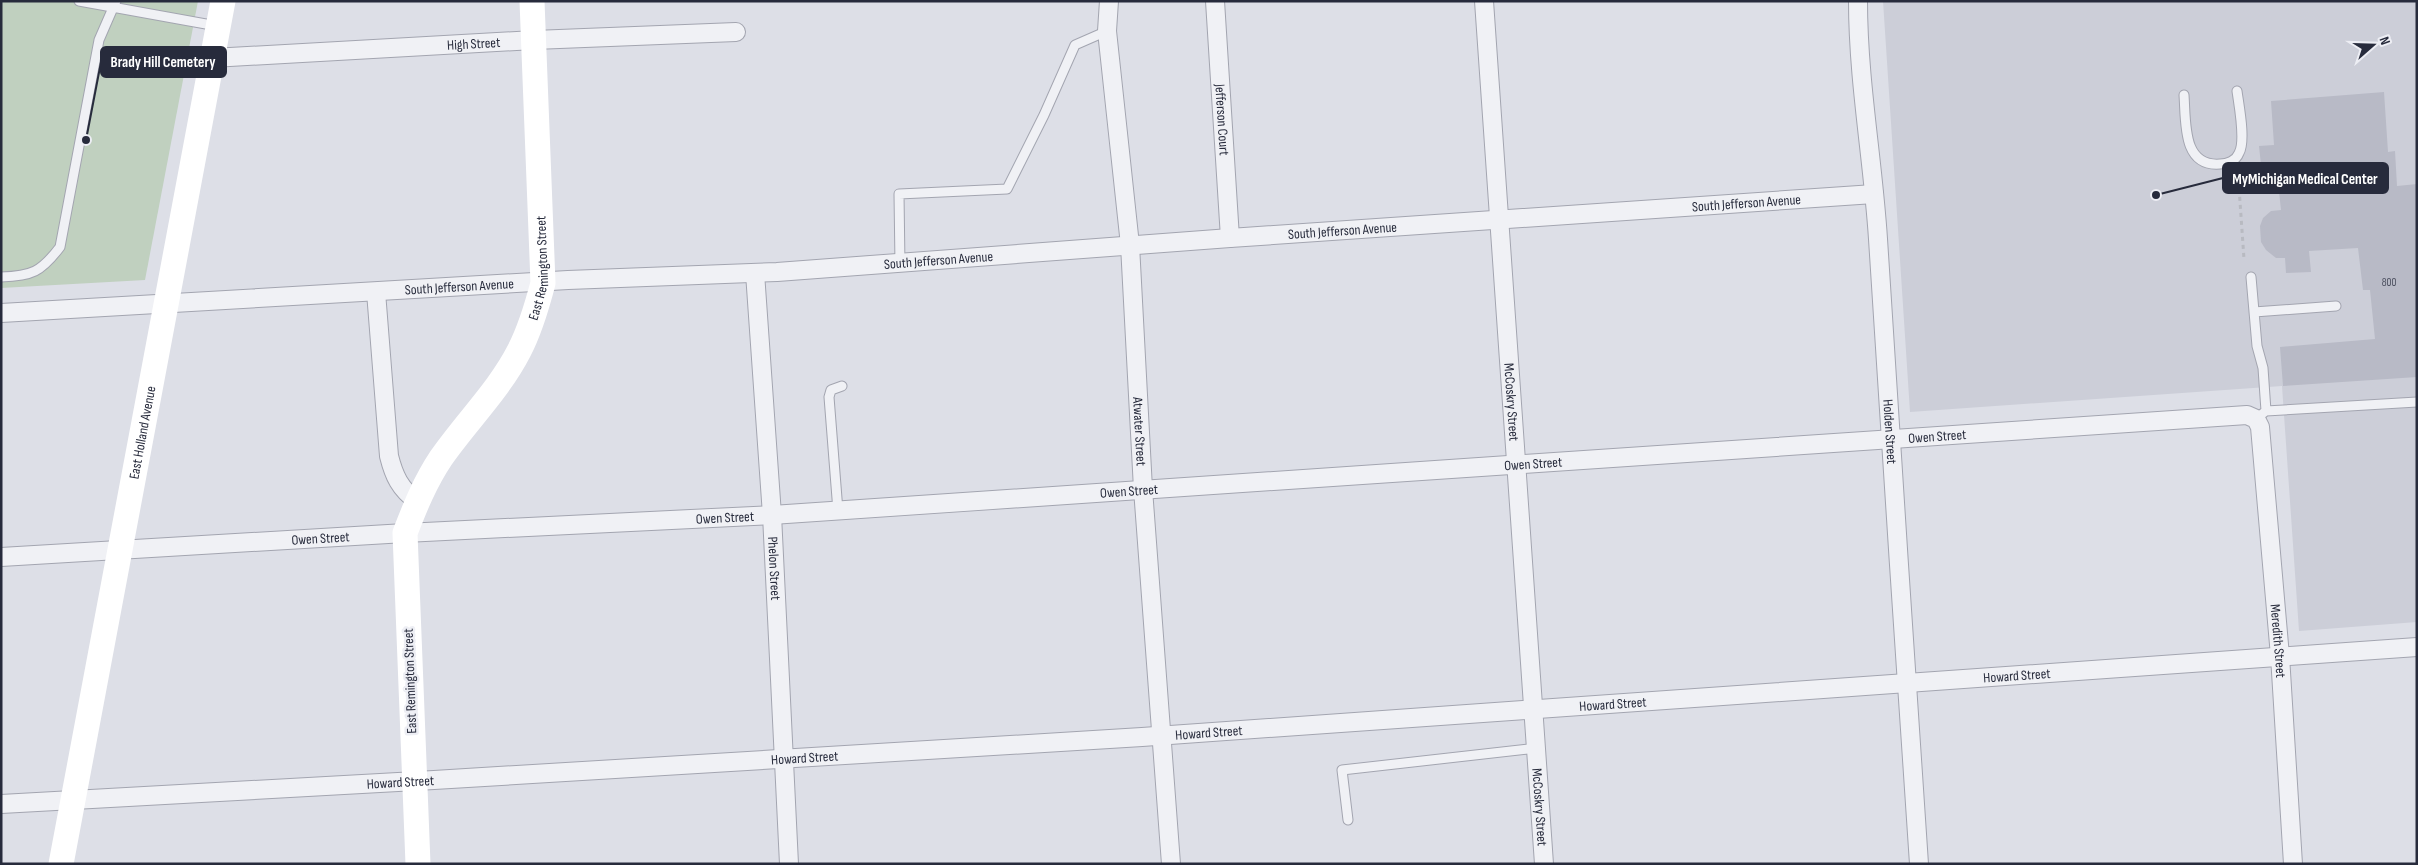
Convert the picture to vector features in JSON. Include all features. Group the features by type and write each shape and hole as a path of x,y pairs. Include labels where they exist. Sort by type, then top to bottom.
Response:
{"main road":[{"name":"East Holland Avenue","path":"61,864 223,1"},
{"name":"East Remington Street","path":"418,864 405,533 417,501 441,459 499,384 520,350 533,318 543,283 532,1"}],"street":[{"name":"Atwater Street","path":"1109,1 1107,31 1130,245 1143,489 1171,864"},
{"name":"Jefferson Court","path":"1214,1 1230,238"},
{"name":"McCoskry Street","path":"1484,1 1544,864"},
{"name":"Holden Street","path":"1858,1 1858,33 1865,120 1874,194 1919,864"},
{"name":"High Street","path":"212,58 534,40 736,32"},
{"name":"South Jefferson Avenue","path":"1,313 900,264 1130,245 1874,194"},
{"name":"Phelon Street","path":"755,273 772,515 789,864"},
{"path":"376,292 389,456 395,477 404,492 417,501"},
{"name":"Owen Street","path":"1,557 405,533 838,511 1517,463 2261,415"},
{"name":"Meredith Street","path":"2261,415 2280,656 2293,864"},
{"name":"Howard Street","path":"1,804 414,781 1162,735 1906,681 2417,647"}],"lane":[{"path":"79,1 115,4 218,26"},
{"path":"1,278 25,276 47,265 60,248 99,40 115,4"},
{"path":"900,264 899,194 1007,189 1075,44 1107,31"},
{"path":"2184,96 2187,135 2191,152 2197,159 2206,163 2223,164 2232,162 2240,153 2242,141 2237,91"},
{"path":"2251,277 2257,346 2263,368 2261,415 2417,402"},
{"path":"2254,312 2336,306"},
{"path":"838,511 829,397 831,390 842,386"},
{"path":"1348,820 1342,770 1537,748"}],"path":[{"path":"2238,173 2244,259"}],"shaded area":[{"path":"1883,1 2417,1 2417,622 2299,631 2282,386 1910,412"}],"green space":[{"path":"1,1 198,1 145,280 1,288"}],"building":[{"path":"2384,92 2388,152 2395,151 2397,186 2417,184 2417,377 2283,386 2280,347 2375,339 2370,290 2363,290 2358,248 2309,251 2311,272 2286,273 2285,258 2276,258 2266,250 2261,242 2260,226 2263,218 2271,211 2281,210 2276,164 2261,165 2259,146 2274,145 2271,101"}],"place":[{"name":"Brady Hill Cemetery","path":"86,140"},
{"name":"MyMichigan Medical Center","path":"2156,195"}]}
